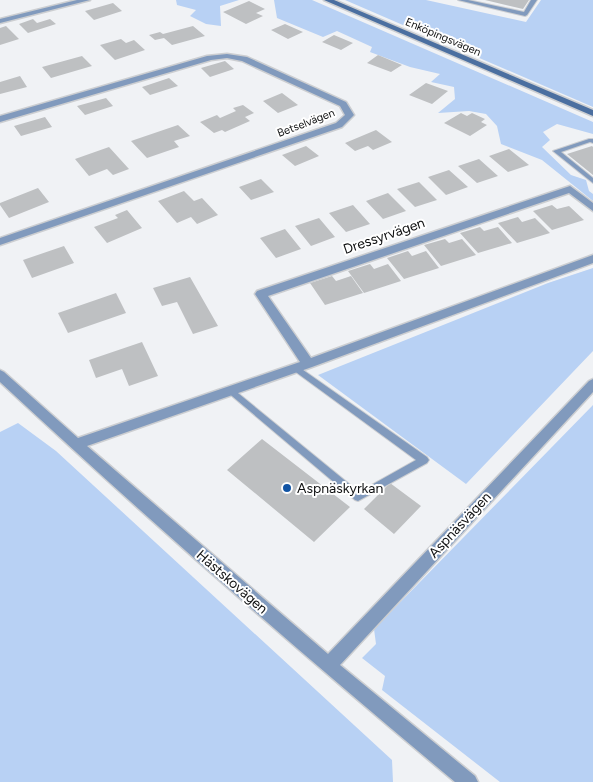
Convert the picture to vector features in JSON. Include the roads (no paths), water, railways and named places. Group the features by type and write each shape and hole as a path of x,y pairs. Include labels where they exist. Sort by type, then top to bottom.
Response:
{"street":[{"path":"0,21 86,0"},
{"name":"Enköpingsvägen","path":"328,0 549,96 593,112"},
{"name":"Betselvägen","path":"0,118 210,58 227,56 244,59 343,104 350,115 339,125 0,242"},
{"name":"Dressyrvägen","path":"302,366 261,294 570,189 593,208"},
{"path":"75,445 230,392 593,259"},
{"name":"Hästskovägen","path":"0,375 75,445 328,666 469,782"},
{"name":"Aspnäsvägen","path":"328,666 593,384"}],"lane":[{"path":"461,0 525,14 534,0"},
{"path":"593,142 590,140 556,151 593,181"},
{"path":"230,392 358,497 424,460 302,366"}],"place":[{"name":"Aspnäskyrkan","path":"287,488"}]}
